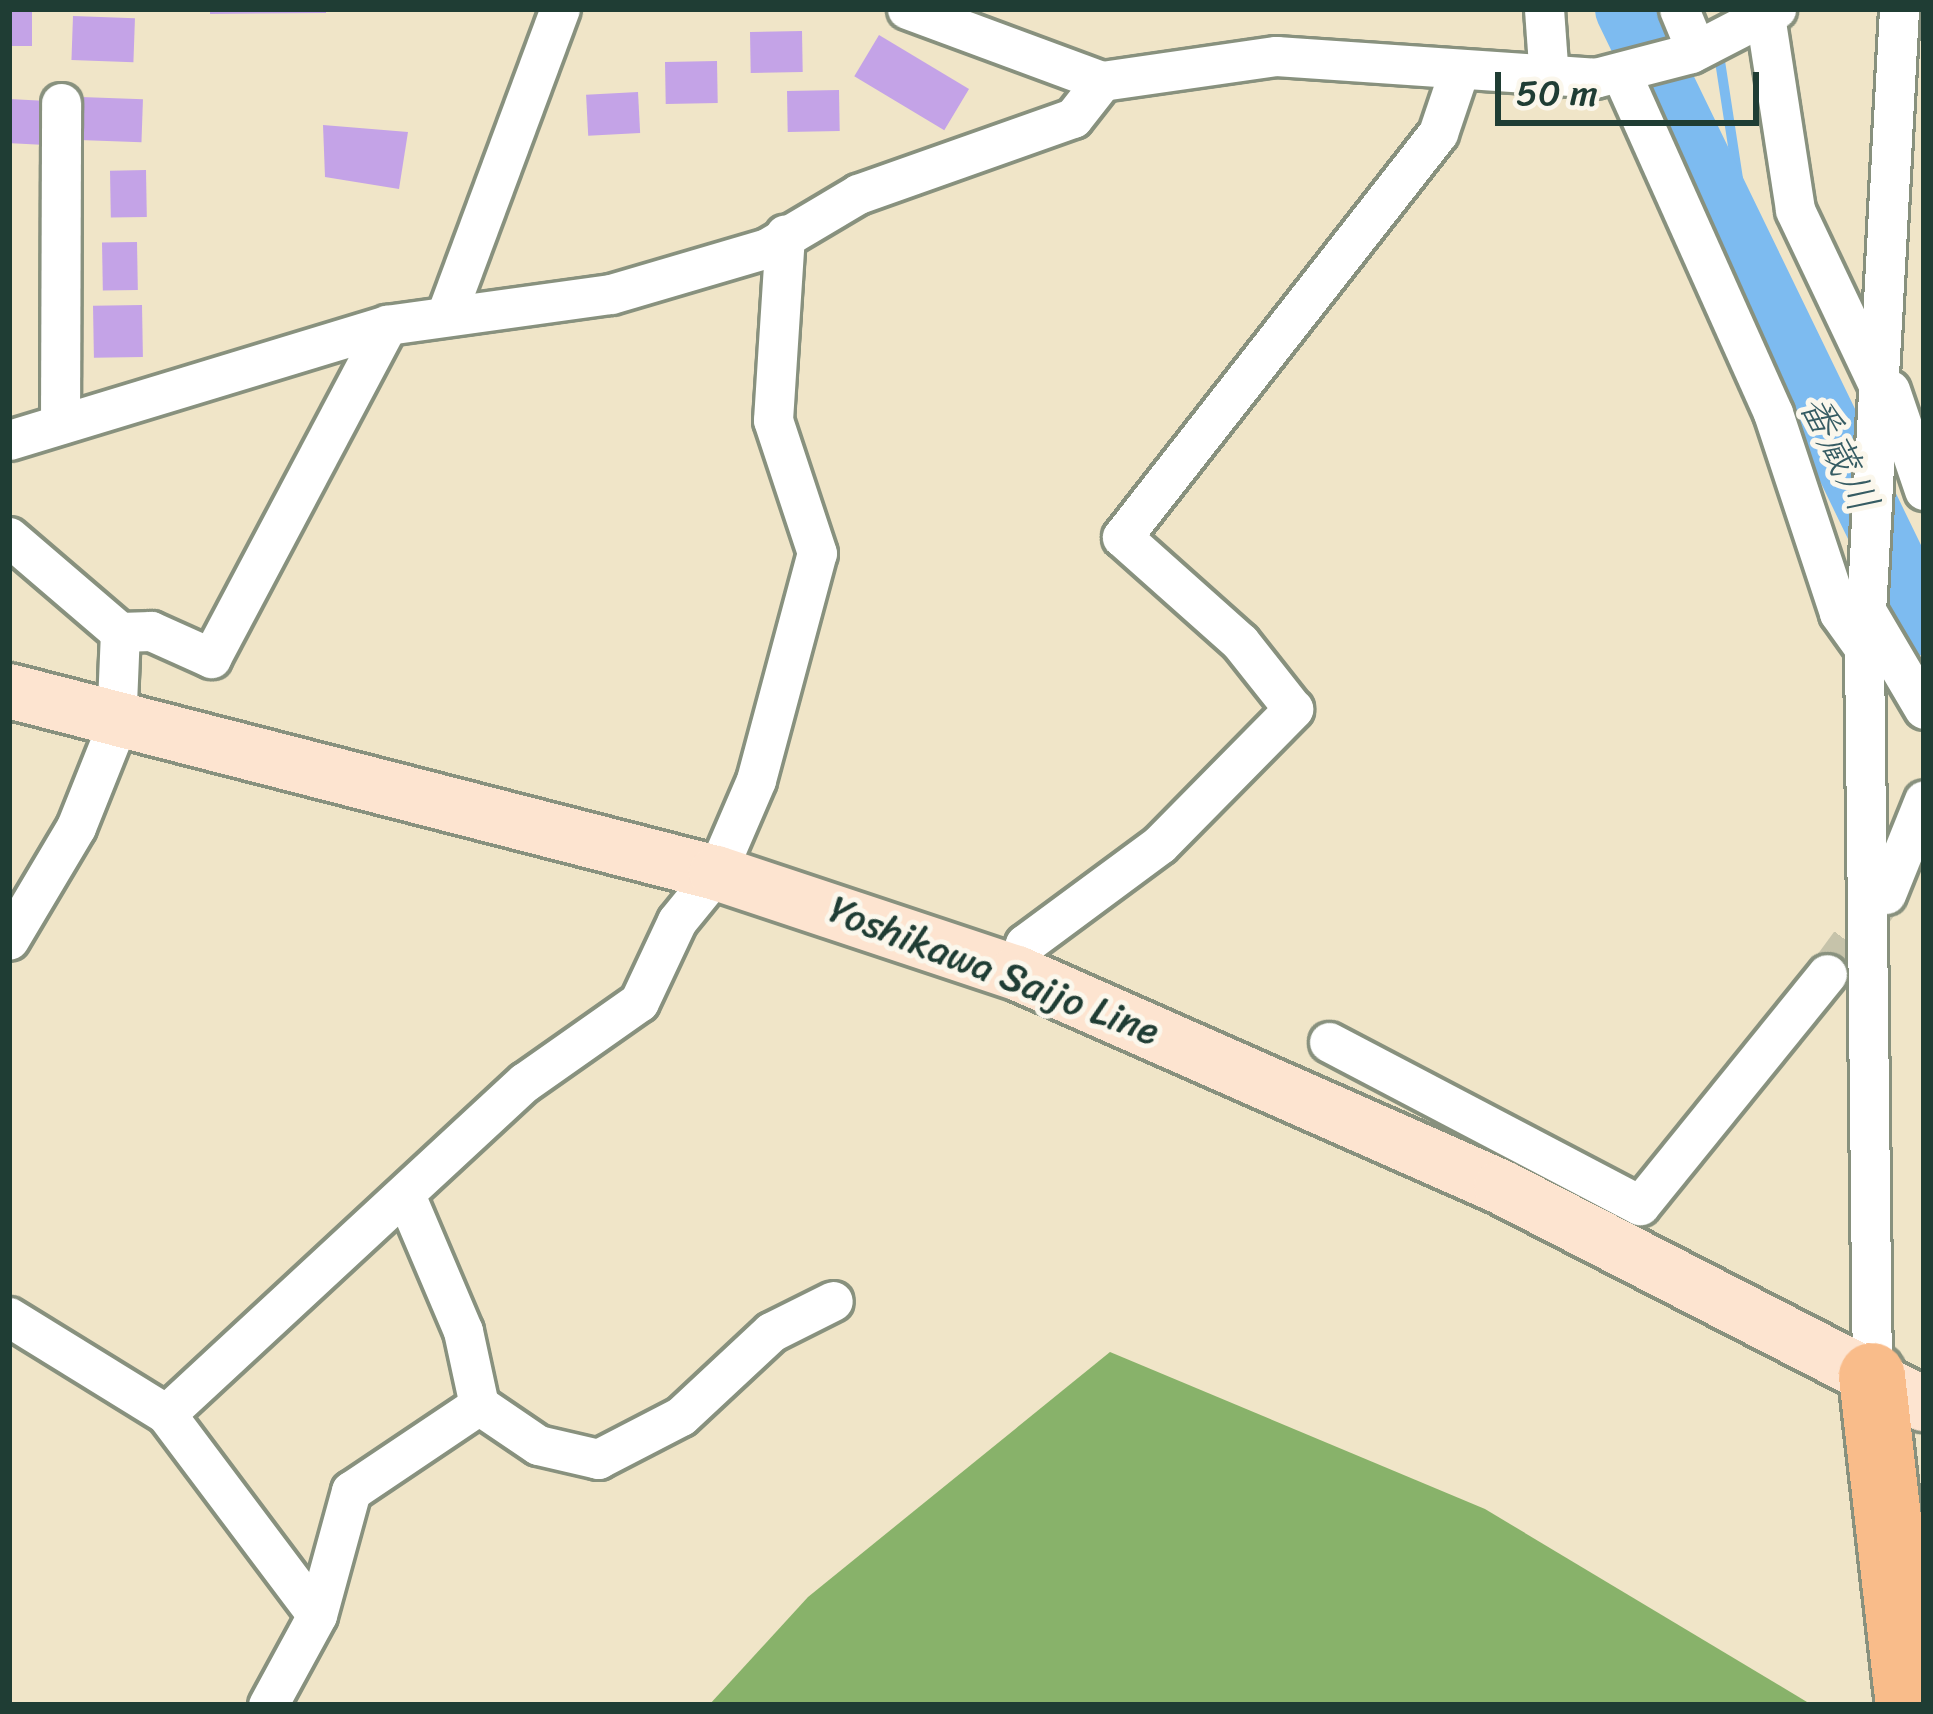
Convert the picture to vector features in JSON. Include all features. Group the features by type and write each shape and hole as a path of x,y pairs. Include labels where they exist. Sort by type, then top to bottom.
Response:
{"highway":[{"path":"1898,1390 1909,1705"}],"main road":[{"name":"Yoshikawa Saijo Line","path":"9,691 116,727 716,873 1016,973 1515,1167 1898,1390"}],"street":[{"path":"446,315 560,10 594,9"},
{"path":"907,9 1102,81 1276,56 1549,79 1627,72 1697,50 1768,11 1795,210 1882,380 1924,490"},
{"path":"1544,9 1549,79"},
{"path":"1679,9 1697,50"},
{"path":"1898,1390 1866,631 1899,9"},
{"path":"1016,973 1025,944 1160,844 1293,709 1240,642 1122,537 1438,133 1460,70"},
{"path":"1627,72 1773,412 1839,613 1866,631 1924,709"},
{"path":"9,440 387,325 610,294 785,234 858,194 1073,118 1102,81"},
{"path":"60,424 61,103"},
{"path":"166,1414 406,1197 525,1082 639,1002 677,921 716,873 756,780 817,553 773,420 785,234"},
{"path":"9,537 120,632 151,631 211,658 387,325"},
{"path":"9,940 76,826 116,727 120,632"},
{"path":"1886,894 1924,800"},
{"path":"1329,1042 1515,1167 1640,1205 1827,974"},
{"path":"406,1197 464,1331 479,1405 538,1445 598,1459 681,1416 771,1332 833,1301"},
{"path":"9,1317 166,1414 316,1615"},
{"path":"268,1705 316,1615 351,1491 479,1405"}],"green space":[{"path":"1110,1352 1485,1509 1812,1705 709,1705 808,1597"}],"building":[{"path":"9,9 32,9 32,46 9,46"},
{"path":"210,9 326,9 326,13 210,14"},
{"path":"73,16 135,18 133,62 71,60"},
{"path":"802,31 803,72 751,73 750,32"},
{"path":"879,35 969,89 944,130 854,76"},
{"path":"717,61 718,103 666,104 665,62"},
{"path":"839,90 840,131 788,132 787,91"},
{"path":"638,92 640,133 588,136 586,95"},
{"path":"81,97 143,99 141,142 79,140"},
{"path":"9,99 43,101 41,145 9,143"},
{"path":"323,125 408,132 399,189 325,177"},
{"path":"146,170 147,217 111,218 110,171"},
{"path":"137,242 138,290 103,291 102,243"},
{"path":"142,305 143,357 94,358 93,306"}],"waterway":[{"name":"番蔵川","path":"1626,9 1924,624"},
{"path":"1718,48 1754,283"}],"tunnel":[{"path":"1827,974 1879,903"}]}
